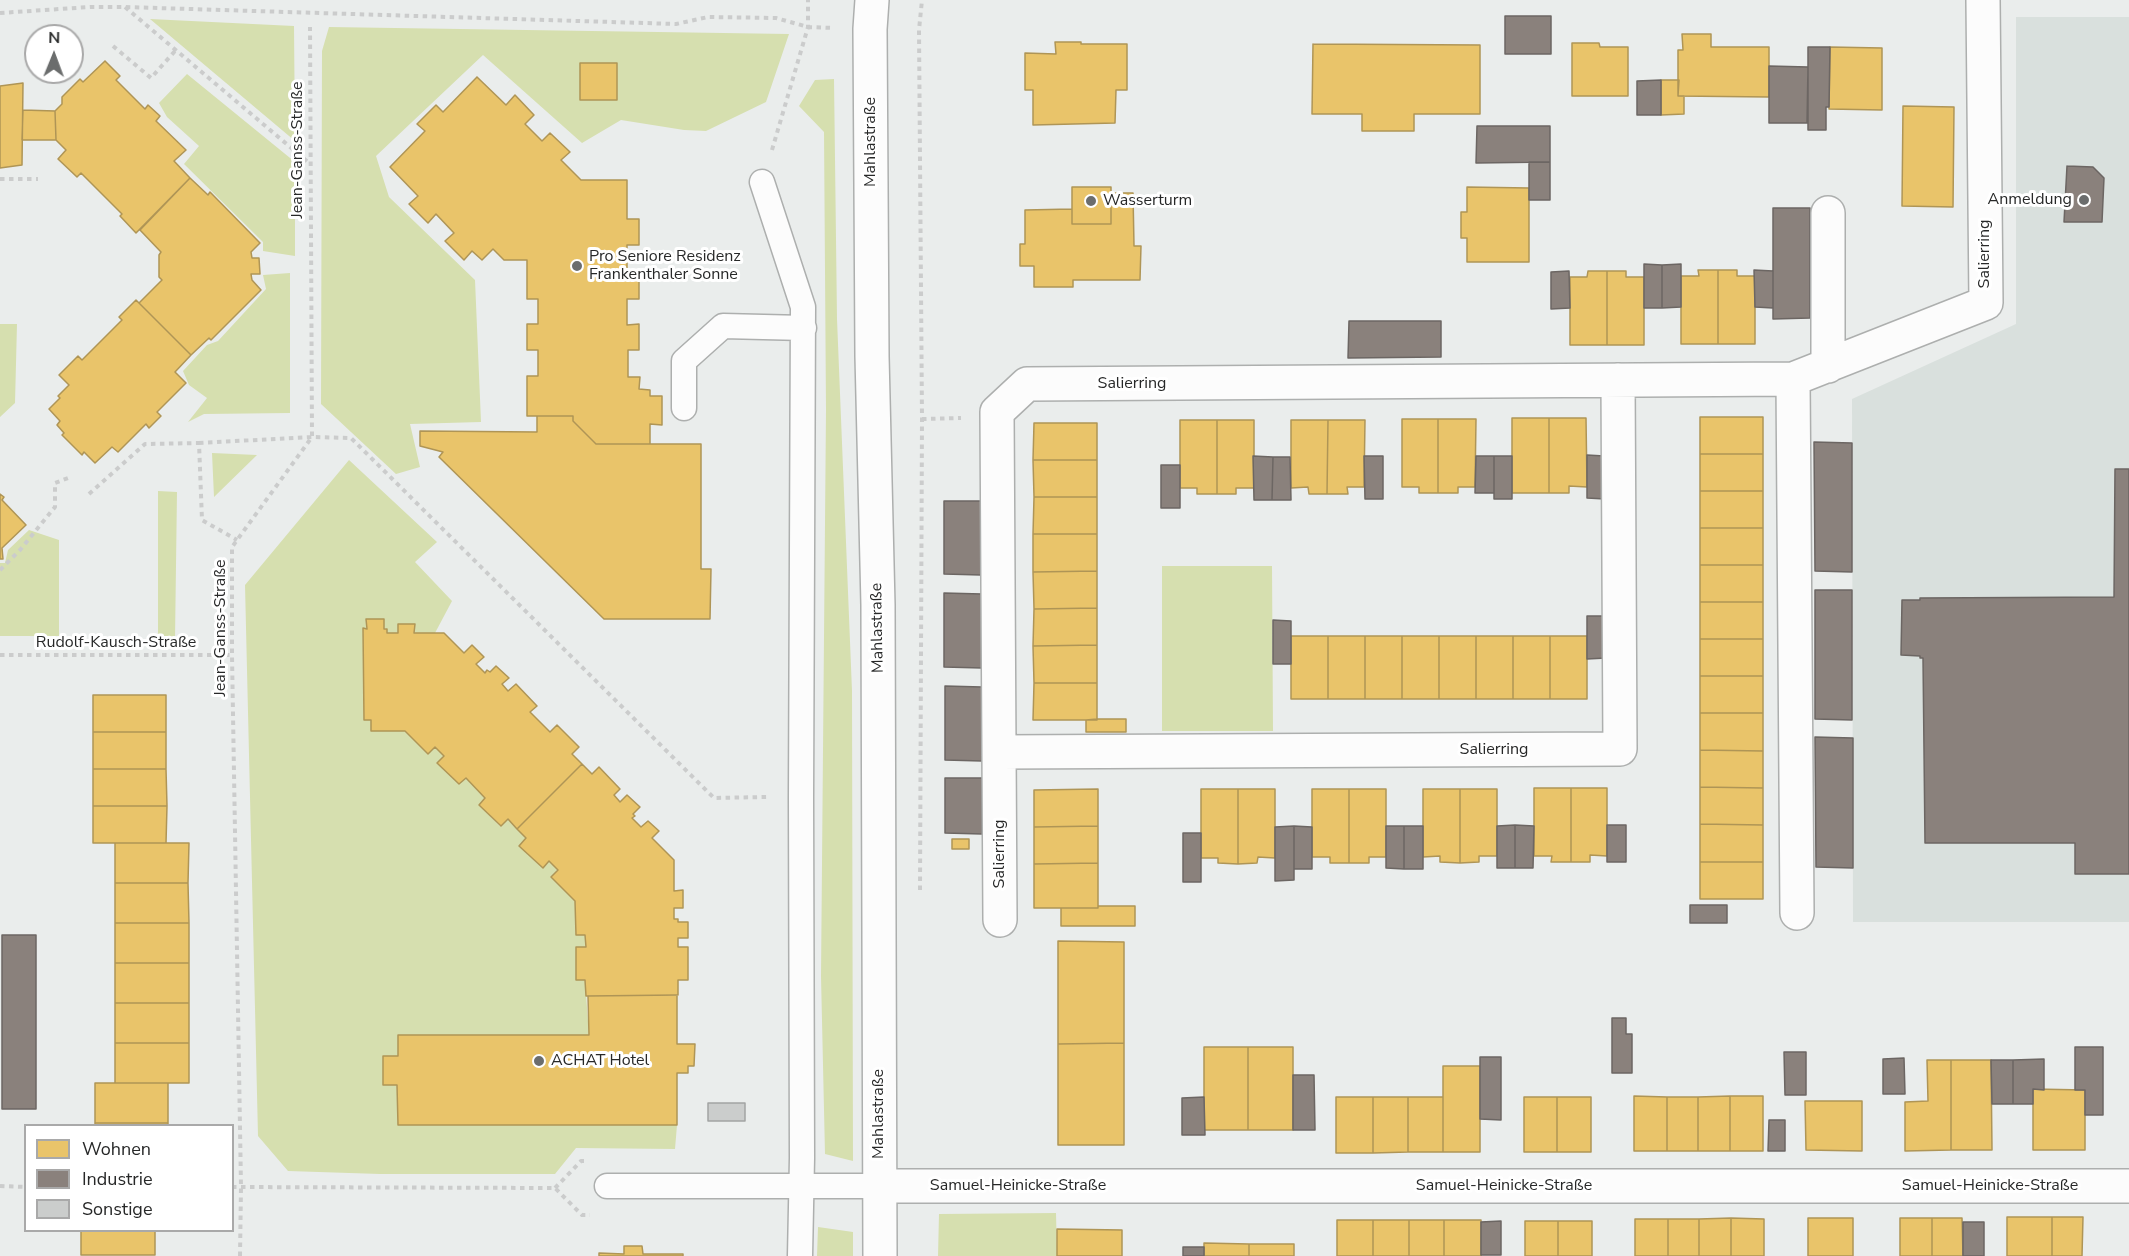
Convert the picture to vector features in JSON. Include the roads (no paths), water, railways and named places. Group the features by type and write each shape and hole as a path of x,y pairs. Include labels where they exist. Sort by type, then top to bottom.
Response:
{"street":[{"name":"Mahlastraße","path":"872,0 870,186 878,605 880,1256"},
{"name":"Salierring","path":"1000,920 997,412 1027,384 1793,379 1986,303 1983,0"},
{"path":"1828,213 1828,366"},
{"path":"1793,379 1797,913"},
{"name":"Salierring","path":"1000,752 1620,749 1618,380"},
{"name":"Samuel-Heinicke-Straße","path":"879,1186 2129,1186"}],"lane":[{"path":"762,183 803,307 804,328 800,1256"},
{"path":"684,408 684,361 723,326 804,328"},
{"path":"607,1186 801,1184 879,1186"}],"place":[{"name":"Anmeldung","path":"2084,200"},
{"name":"Wasserturm","path":"1091,201"},
{"name":"Pro Seniore Residenz Frankenthaler Sonne","path":"577,266"},
{"name":"ACHAT Hotel","path":"539,1061"}]}
